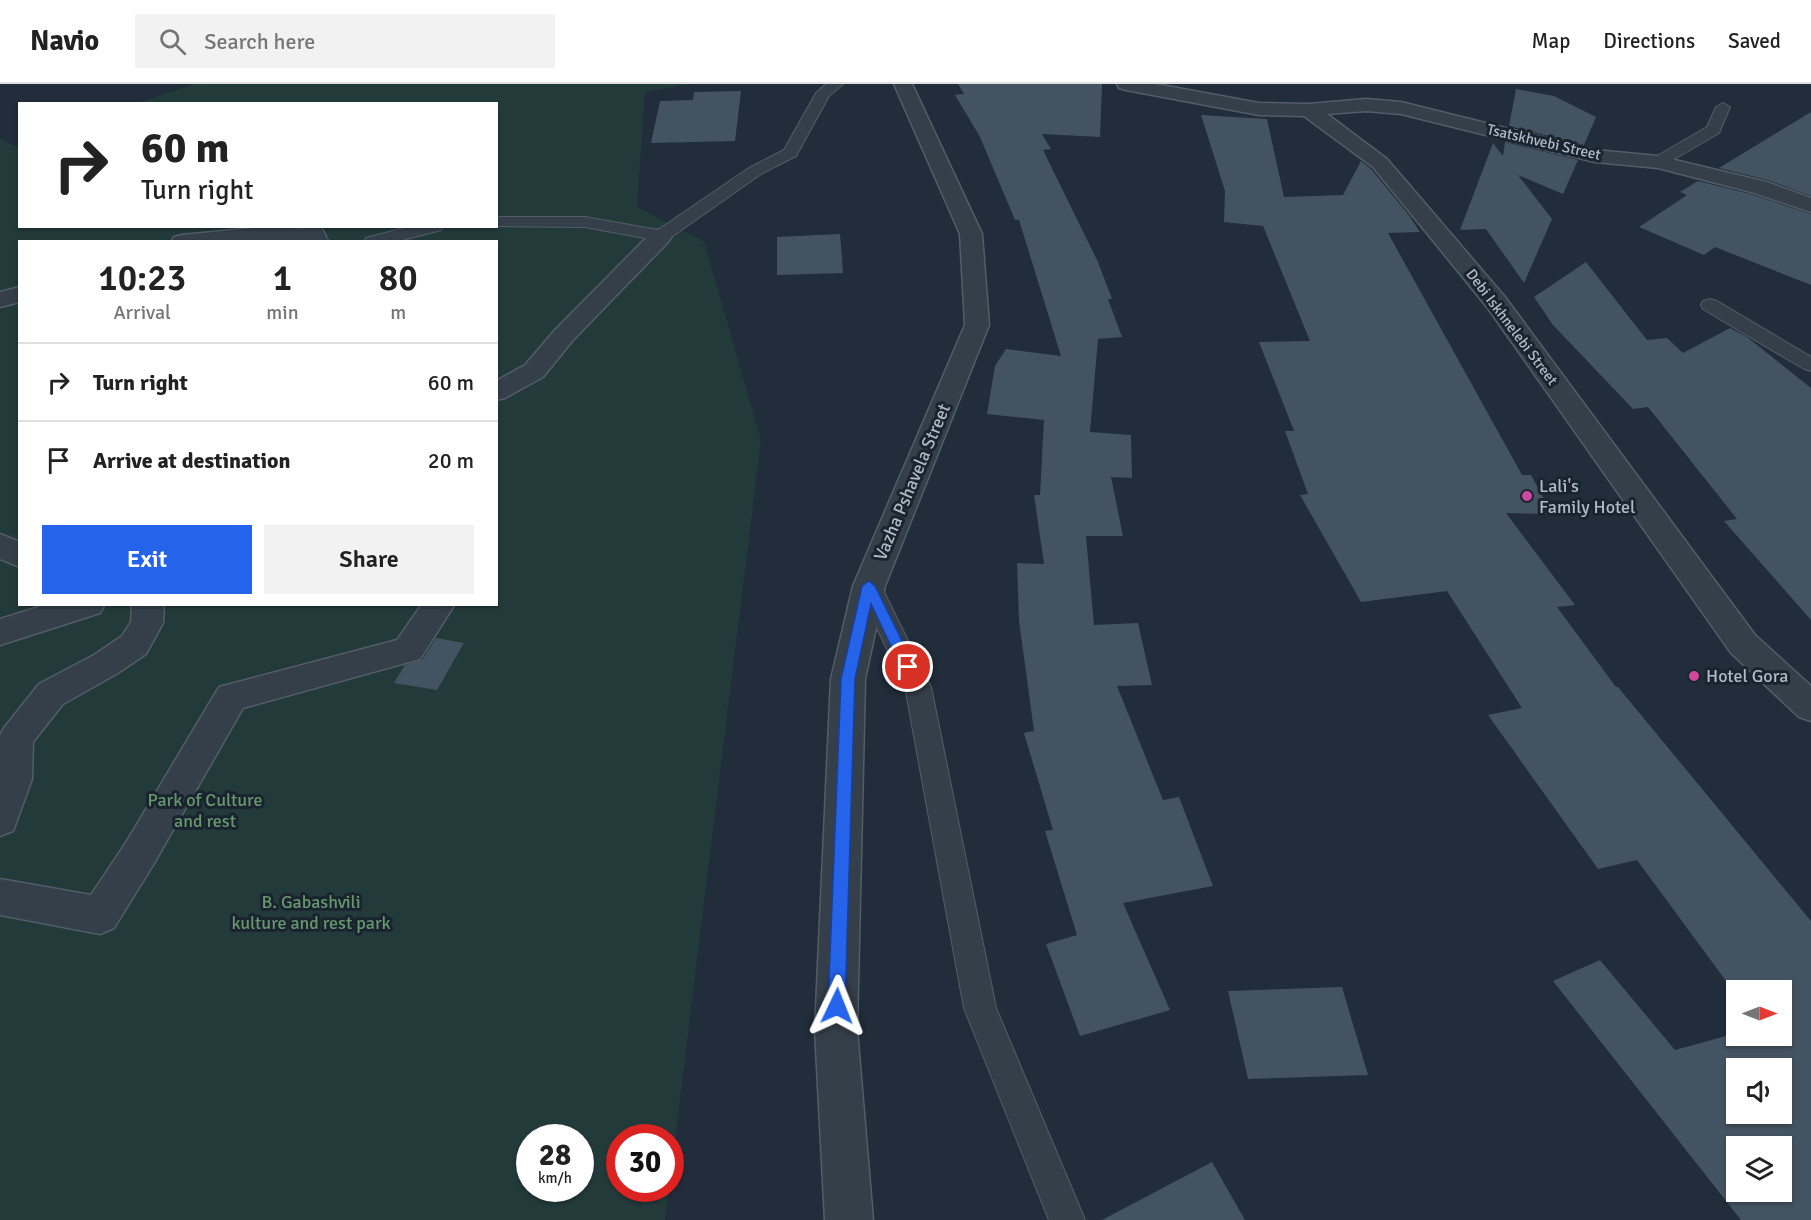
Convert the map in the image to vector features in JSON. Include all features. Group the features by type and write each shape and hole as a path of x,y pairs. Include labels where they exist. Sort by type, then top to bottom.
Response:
{"street":[{"name":"Vazha Pshavela Street","path":"849,1220 836,1018 848,679 869,586 977,325 971,234 903,84"},
{"path":"1126,84 1259,109 1313,109 1342,90"},
{"name":"Tsatskhvebi Street","path":"1313,109 1366,105 1401,108 1595,156 1658,162 1759,188 1811,205"},
{"name":"Debi Iskhnelebi Street","path":"1313,109 1380,163 1496,303 1743,644 1811,707"},
{"path":"202,240 264,234 317,235"},
{"path":"498,392 534,371 564,335 661,237"},
{"path":"0,300 18,295"},
{"path":"0,545 18,555"},
{"path":"0,632 32,613 76,606"},
{"path":"0,819 14,779 16,738 51,694 106,664 134,645 147,623 148,606"},
{"path":"0,897 100,915 140,853 231,697 408,650 438,606"}],"lane":[{"path":"498,222 585,222 661,237 755,171 790,153 823,93 836,84"},
{"path":"1658,162 1714,130 1723,107"},
{"path":"380,240 427,228"},
{"path":"1710,305 1811,365"},
{"path":"869,586 918,687 980,1008 1066,1220"}],"green space":[{"name":"B. Gabashvili kulture and rest park","path":"194,84 691,84 645,92 637,207 704,241 761,440 677,1124 606,1124 606,1202 667,1202 665,1220 0,1220 0,138 18,147 18,228 498,228 498,102 141,102"}],"building":[{"path":"958,84 1102,84 1100,137 1042,134 1051,149 1043,150 1098,262 1112,299 1108,299 1122,337 1098,339 1090,432 1131,435 1132,478 1111,477 1123,536 1086,536 1094,625 1138,623 1152,685 1117,686 1163,800 1179,797 1213,886 1123,903 1170,1010 1080,1036 1046,944 1077,935 1045,831 1053,830 1024,733 1034,731 1019,621 1017,563 1044,564 1034,495 1040,495 1044,420 987,414 995,366 1006,349 1061,356 1019,220 1015,220 980,137 955,95 964,94"},
{"path":"1516,89 1554,96 1596,117 1584,145 1509,126"},
{"path":"741,91 735,141 651,143 660,101 693,100 694,92"},
{"path":"1811,112 1811,196 1768,180 1719,168"},
{"path":"1201,115 1267,119 1284,197 1343,195 1361,161 1371,169 1420,232 1388,233 1522,475 1531,475 1552,514 1506,513 1575,605 1557,607 1616,687 1811,921 1811,1220 1741,1220 1727,1202 1792,1202 1792,1136 1726,1136 1726,1201 1553,981 1600,960 1675,1050 1726,1036 1726,1046 1792,1046 1792,980 1726,981 1637,860 1598,869 1488,715 1522,708 1447,591 1361,602 1300,495 1308,494 1285,431 1294,431 1259,342 1310,341 1263,226 1224,222 1225,191"},
{"path":"1505,142 1578,160 1563,194 1518,175 1552,219 1524,283 1486,229 1460,230 1493,143 1503,156"},
{"path":"1698,181 1750,194 1811,214 1811,285 1715,247 1704,255 1639,227 1687,195 1680,192"},
{"path":"840,234 843,273 777,275 777,237"},
{"path":"1586,262 1647,340 1667,338 1683,353 1730,328 1747,337 1811,388 1811,620 1724,521 1737,519 1648,407 1633,409 1553,325 1534,297"},
{"path":"436,638 464,643 437,690 394,683 405,665 422,660"},
{"path":"1342,987 1368,1075 1248,1079 1228,991"},
{"path":"1212,1162 1245,1220 1102,1220"}],"place":[{"name":"Lali's Family Hotel","path":"1527,496"},
{"name":"Hotel Gora","path":"1694,676"}],"route":[{"path":"837,1006 848,679 869,586 908,667"}],"park label":[{"name":"Park of Culture and rest","path":"205,810"}]}
